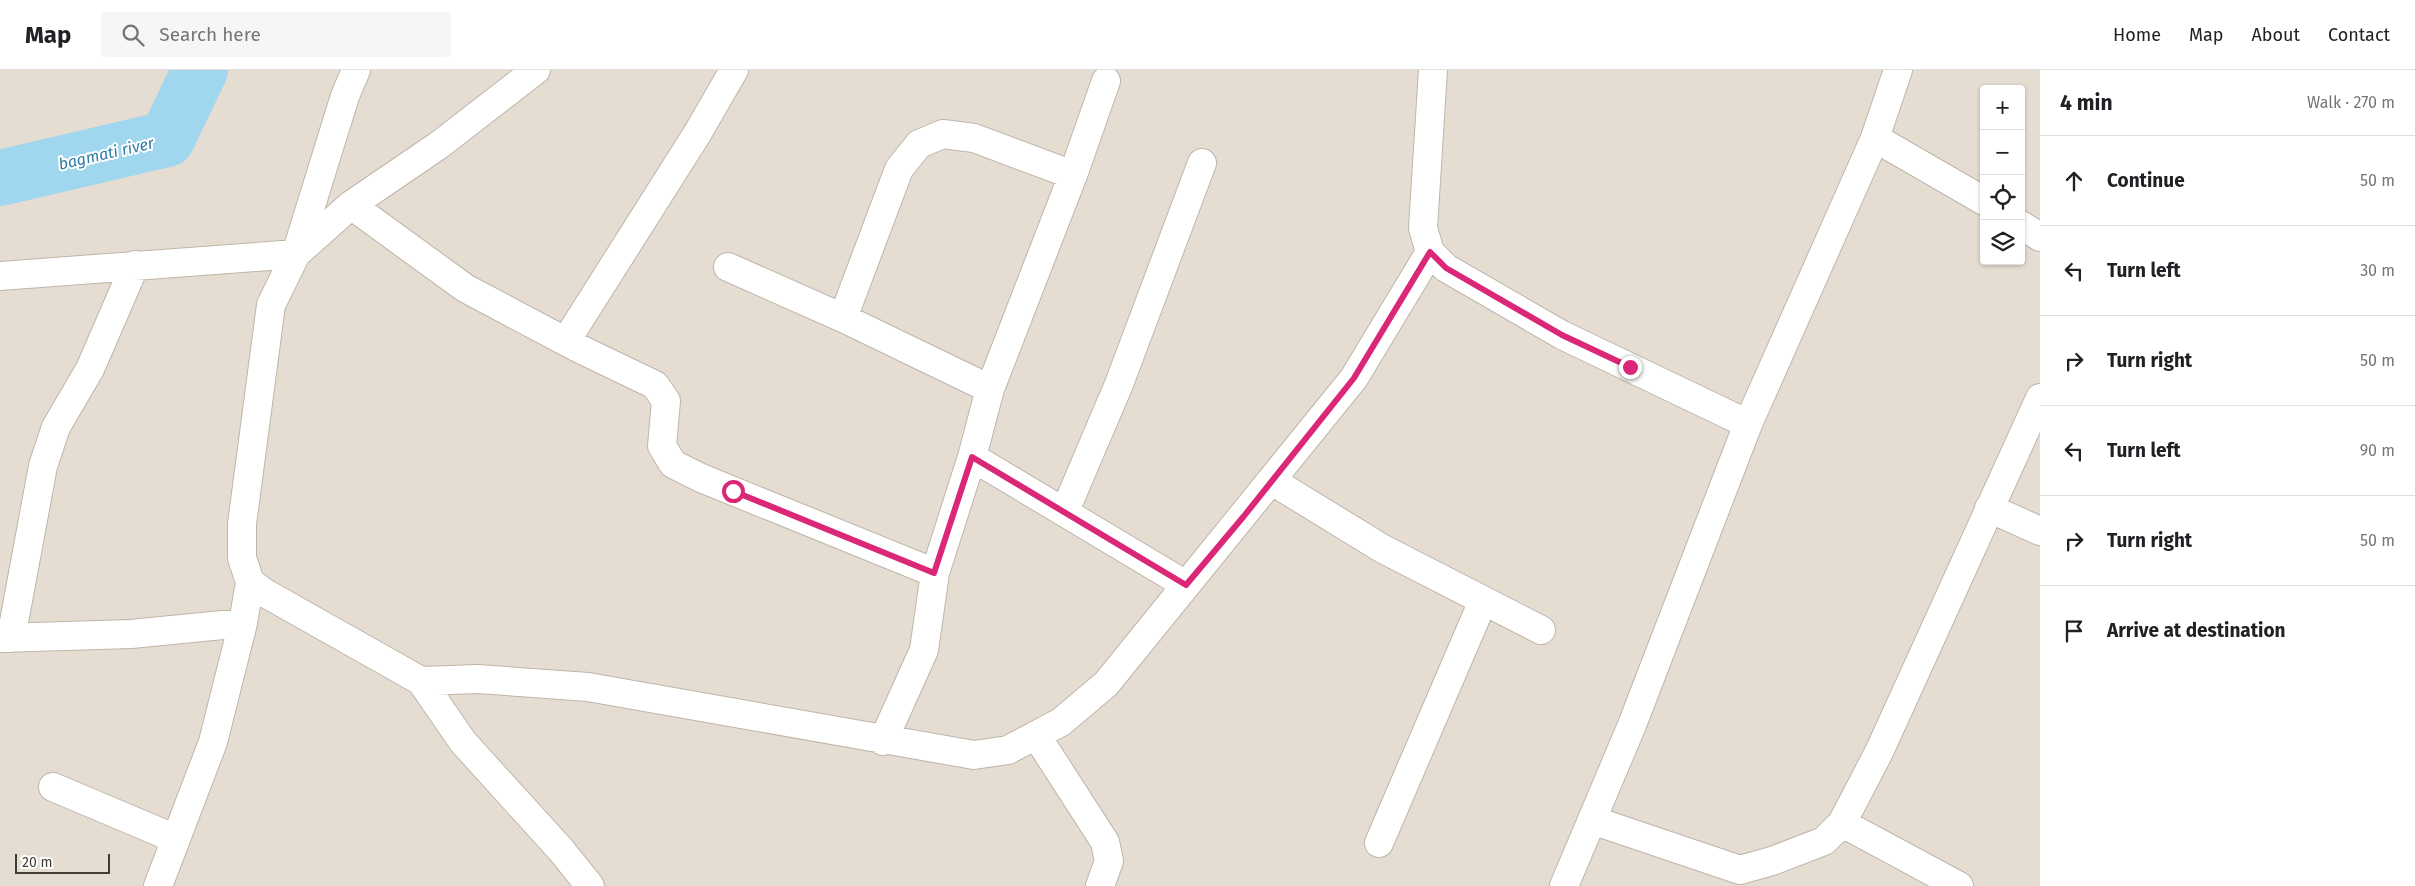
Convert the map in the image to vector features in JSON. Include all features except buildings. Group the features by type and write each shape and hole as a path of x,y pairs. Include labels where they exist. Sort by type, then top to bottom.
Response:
{"street":[{"path":"158,886 213,742 243,622 250,582 242,558 242,524 271,305 296,254 345,96 356,70"},
{"path":"0,276 296,254 351,205 439,145 536,70"},
{"path":"566,342 697,134 734,70"},
{"path":"1433,70 1423,228 1430,252 1446,268 1562,335 1748,424"},
{"path":"1564,886 1632,725 1748,424 1875,138 1898,70"},
{"path":"883,740 924,650 934,573 972,457 990,389 1073,175 1106,81"},
{"path":"843,318 899,169 919,144 943,134 974,138 1073,175"},
{"path":"1875,138 1980,199"},
{"path":"1065,512 1119,384 1202,163"},
{"path":"351,205 465,288 566,342 656,385 666,401 662,446 673,464 701,478 934,573"},
{"path":"2025,228 2040,237"},
{"path":"421,681 478,679 588,687 974,755 1008,750 1061,722 1106,684 1354,378 1430,252"},
{"path":"135,265 90,369 56,427 43,466 5,638 131,634 243,622"},
{"path":"728,267 843,318 990,389"},
{"path":"1592,820 1737,878 1772,861 1824,841 1842,823 1880,752 2040,398"},
{"path":"972,457 1186,585"},
{"path":"1272,481 1383,549 1542,630"},
{"path":"1989,508 2040,532"},
{"path":"250,582 264,593 421,681 462,742 561,850 590,886"},
{"path":"1379,843 1483,600"},
{"path":"1036,735 1105,842 1110,861 1100,886"},
{"path":"53,787 176,839"},
{"path":"1842,823 1959,886"}],"shaded area":[{"path":"0,70 2040,70 2040,886 0,886"}],"waterway":[{"name":"bagmati river","path":"0,178 167,139 200,70"}],"route":[{"path":"733,491 934,573 972,457 1186,585 1244,516 1354,378 1430,252 1446,268 1562,335 1630,367"}]}
